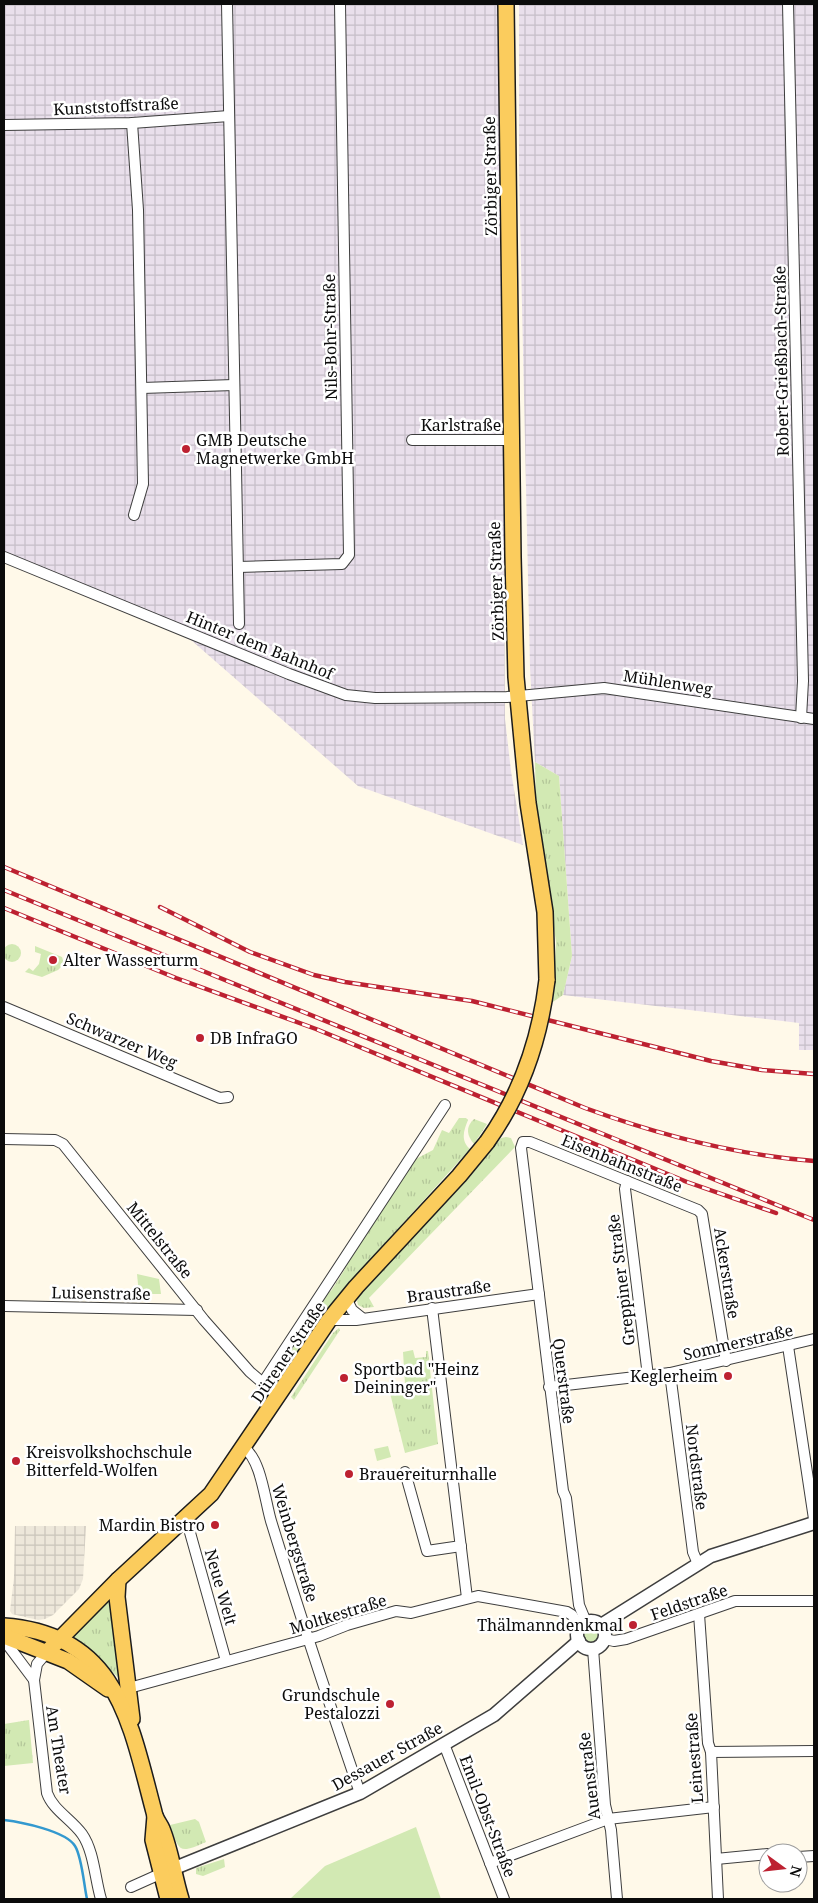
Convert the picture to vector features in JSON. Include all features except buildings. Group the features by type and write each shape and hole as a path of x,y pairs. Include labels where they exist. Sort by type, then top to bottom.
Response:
{"main road":[{"name":"Zörbiger Straße","path":"487,1142 514,1099 531,1058 542,1015 547,980 545,912 528,804 517,696 511,440 506,4"},
{"name":"Dürener Straße","path":"47,1652 118,1580 184,1522 211,1494 329,1320 346,1298 487,1142"},
{"path":"118,1580 118,1603 134,1734 155,1816 162,1830 168,1899"},
{"path":"4,1626 32,1631 58,1640 92,1660 101,1670 134,1734"},
{"path":"4,1636 47,1652 84,1670 115,1695"},
{"path":"166,1871 180,1899"}],"street":[{"path":"227,4 239,624"},
{"name":"Nils-Bohr-Straße","path":"238,567 342,564 349,555 340,4"},
{"name":"Robert-Grießbach-Straße","path":"788,4 803,681 801,718"},
{"name":"Kunststoffstraße","path":"4,125 132,123 229,116"},
{"path":"132,123 138,210 143,484 134,515"},
{"path":"142,388 234,385"},
{"name":"Karlstraße","path":"412,440 511,440"},
{"name":"Hinter dem Bahnhof","path":"4,557 335,692 374,698 517,696"},
{"name":"Mühlenweg","path":"517,696 604,688 814,719"},
{"name":"Schwarzer Weg","path":"4,1007 220,1098 228,1097"},
{"name":"Dürener Straße","path":"262,1384 445,1104"},
{"name":"Mittelstraße","path":"4,1139 55,1140 64,1144 197,1310 262,1384 278,1396"},
{"name":"Eisenbahnstraße","path":"523,1142 530,1142 698,1210 704,1220"},
{"name":"Querstraße","path":"523,1142 521,1148 549,1387 583,1624"},
{"name":"Greppiner Straße","path":"627,1181 625,1188 648,1376"},
{"name":"Ackerstraße","path":"704,1220 726,1361"},
{"name":"Braustraße","path":"329,1320 345,1321 539,1294"},
{"path":"346,1298 353,1311 362,1318"},
{"name":"Luisenstraße","path":"4,1306 197,1310"},
{"path":"432,1308 467,1598"},
{"name":"Sommerstraße","path":"549,1387 670,1373 814,1339"},
{"path":"788,1346 814,1518"},
{"name":"Nordstraße","path":"670,1373 693,1552 698,1564"},
{"name":"Weinbergstraße","path":"244,1448 254,1458 270,1519 360,1793"},
{"path":"405,1472 426,1550 462,1546"},
{"name":"Neue Welt","path":"184,1522 189,1529 226,1661"},
{"path":"601,1625 720,1552 814,1523"},
{"name":"Moltkestraße","path":"129,1688 308,1639 347,1625 396,1611 411,1613 478,1596 567,1612 583,1624"},
{"name":"Feldstraße","path":"604,1639 623,1640 735,1601 814,1601"},
{"name":"Leinestraße","path":"699,1614 708,1743 711,1752 718,1899"},
{"path":"594,1621 601,1625 604,1630 604,1639 600,1646 593,1649 583,1646 579,1641 578,1632 583,1624 594,1621"},
{"path":"4,1640 34,1680"},
{"name":"Dessauer Straße","path":"166,1871 360,1793 494,1715 579,1641"},
{"name":"Auenstraße","path":"593,1649 605,1805 617,1899"},
{"name":"Am Theater","path":"47,1652 37,1664 34,1680 47,1792 50,1803 83,1835 89,1849 101,1899"},
{"name":"Emil-Obst-Straße","path":"444,1744 504,1899"},
{"path":"711,1752 814,1751"},
{"path":"490,1863 608,1818 714,1807"},
{"path":"716,1858 758,1855"},
{"path":"130,1887 166,1871"}],"shaded area":[{"path":"4,4 501,4 505,719 523,845 358,786 191,640 4,560"},
{"path":"519,4 814,4 814,1050 799,1050 799,1023 563,995 572,956 559,776 535,762 530,668 519,170"},
{"path":"15,1526 86,1526 83,1579 79,1589 53,1615 45,1619 38,1620 12,1614 10,1611 14,1577"}],"green space":[{"path":"535,762 559,776 572,956 563,995 553,1002 556,942 536,804"},
{"path":"12,944 19,946 21,953 19,960 12,962 5,960 3,953 5,946"},
{"path":"35,946 62,957 64,964 58,970 42,977 25,972 29,968 33,971 39,964 41,954 35,952"},
{"path":"459,1118 466,1118 468,1120 464,1131 464,1139 470,1149 338,1295 283,1375 277,1377 273,1375 324,1294 331,1291 345,1269 342,1266 412,1161 433,1150 442,1130 449,1133"},
{"path":"474,1119 487,1124 474,1144 470,1138 468,1128"},
{"path":"501,1138 511,1138 515,1147 369,1298 374,1307 364,1308 358,1305 359,1296 468,1179"},
{"path":"137,1274 159,1279 161,1294 139,1294"},
{"path":"339,1328 340,1330 294,1400 291,1397 333,1333"},
{"path":"413,1350 415,1358 426,1357 426,1351 428,1351 438,1444 405,1453 388,1385 405,1384 403,1352"},
{"path":"388,1446 391,1457 377,1461 374,1449"},
{"path":"109,1599 111,1600 120,1679 71,1638"},
{"path":"592,1625 599,1628 602,1635 599,1642 592,1645 585,1642 582,1635 585,1628"},
{"path":"29,1720 33,1763 4,1766 4,1724"},
{"path":"195,1819 199,1822 206,1842 190,1848 181,1848 170,1825"},
{"path":"416,1827 441,1899 290,1899 325,1866"},
{"path":"224,1859 225,1867 203,1876 196,1874 196,1868"}],"waterway":[{"path":"4,1820 42,1828 70,1841 75,1846 79,1857 87,1899"}],"railway":[{"path":"4,867 585,1108 641,1127 727,1149 814,1161"},
{"path":"4,890 814,1220"},
{"path":"160,907 250,952 314,975 345,982 472,1001 711,1061 762,1070 814,1074"},
{"path":"4,908 176,978 316,1029 687,1182 776,1213"}],"place":[{"name":"GMB Deutsche Magnetwerke GmbH","path":"186,449"},
{"name":"Alter Wasserturm","path":"53,960"},
{"name":"DB InfraGO","path":"200,1038"},
{"name":"Keglerheim","path":"728,1376"},
{"name":"Sportbad \"Heinz Deininger\"","path":"344,1378"},
{"name":"Kreisvolkshochschule Bitterfeld-Wolfen","path":"16,1461"},
{"name":"Brauereiturnhalle","path":"349,1474"},
{"name":"Mardin Bistro","path":"215,1525"},
{"name":"Thälmanndenkmal","path":"633,1625"},
{"name":"Grundschule Pestalozzi","path":"390,1704"}]}
